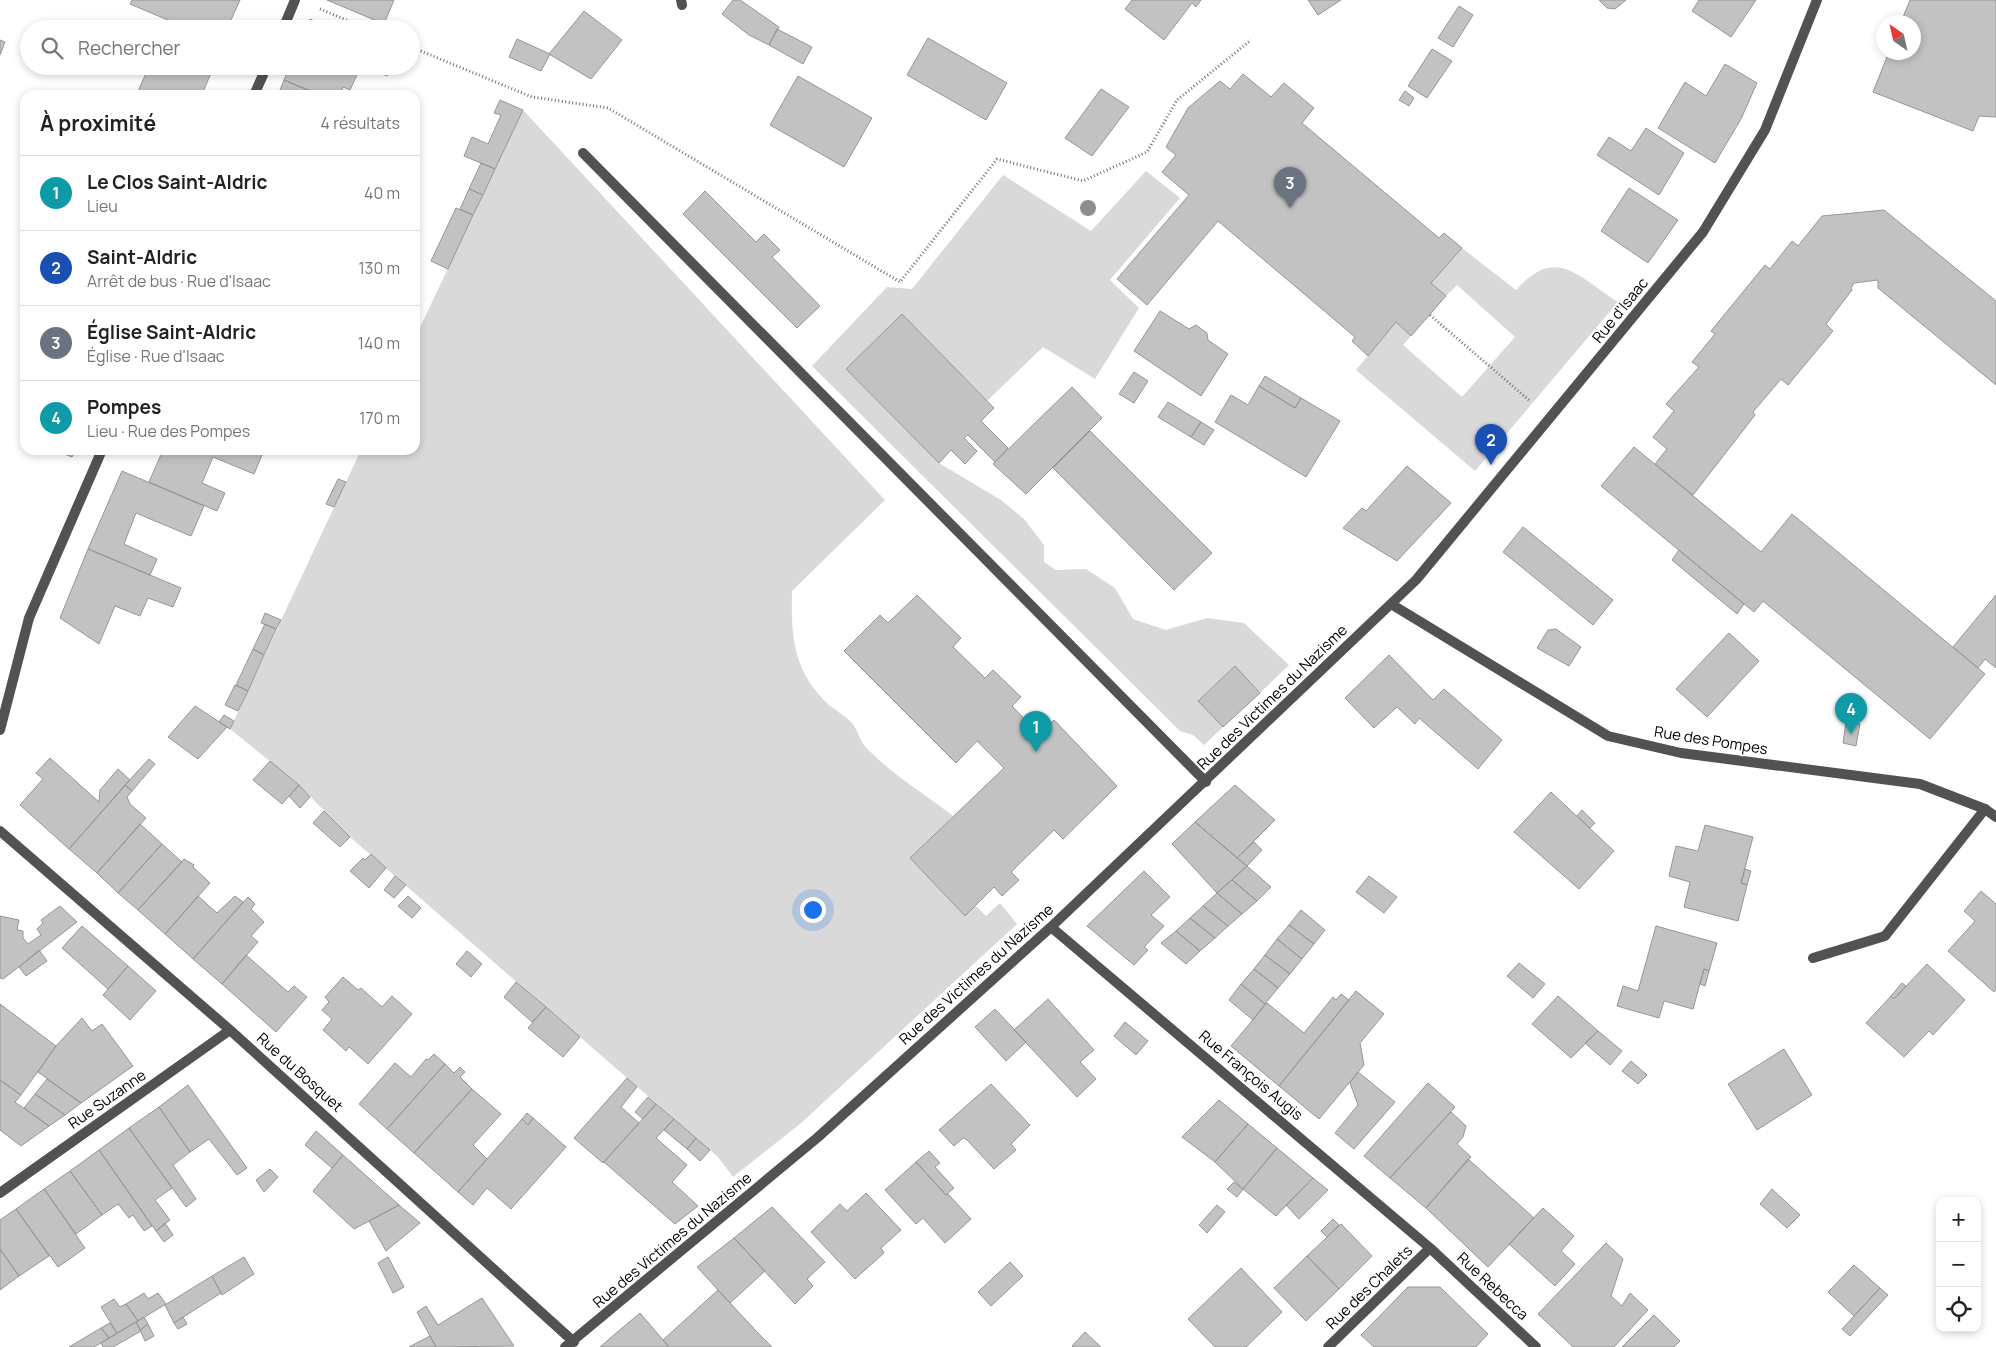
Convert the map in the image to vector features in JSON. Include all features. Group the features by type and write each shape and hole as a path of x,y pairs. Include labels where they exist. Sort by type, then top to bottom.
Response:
{"street":[{"path":"287,20 295,0"},
{"name":"Rue d'Isaac","path":"1391,604 1416,580 1475,510 1703,232 1765,130 1817,0"},
{"path":"256,90 263,75"},
{"path":"583,153 1206,782"},
{"path":"0,730 29,618 100,455"},
{"name":"Rue des Victimes du Nazisme","path":"569,1344 817,1138 1051,927 1206,782 1391,604"},
{"name":"Rue des Pompes","path":"1391,604 1608,736 1681,753 1920,784 1985,809 1996,817"},
{"path":"1813,958 1884,936 1985,809"},
{"name":"Rue du Bosquet","path":"0,831 230,1030 569,1344"},
{"name":"Rue François Augis","path":"1051,927 1430,1248"},
{"name":"Rue Suzanne","path":"0,1193 230,1030"},
{"name":"Rue des Chalets","path":"1328,1347 1430,1248"},
{"name":"Rue Rebecca","path":"1430,1248 1536,1347"}],"path":[{"path":"316,7 347,20"},
{"path":"420,51 532,97 608,108 900,282 997,159 1082,181 1147,152 1178,100 1251,40"},
{"path":"1430,315 1532,404"}],"shaded area":[{"path":"523,110 885,500 792,591 792,624 801,667 818,693 830,706 851,722 864,745 874,755 896,774 953,816 910,858 965,916 976,906 986,916 1000,903 1017,924 800,1124 733,1177 718,1157 350,837 299,785 230,729 359,455 420,455 420,327"},
{"path":"1146,171 1180,198 1110,280 1139,308 1095,379 1043,347 987,401 902,314 846,369 939,463 1001,500 1024,519 1044,545 1044,562 1056,570 1086,569 1115,588 1133,619 1166,630 1207,618 1244,623 1289,665 1260,693 1235,666 1198,701 1223,727 1204,745 1193,735 1180,731 812,366 887,287 912,289 1003,175 1091,231"},
{"path":"1462,248 1516,290 1530,277 1543,269 1555,267 1567,269 1578,275 1618,302 1475,471 1356,370 1396,322 1411,336 1403,345 1462,397 1515,337 1457,285 1446,296 1431,283"}],"building":[{"path":"132,0 240,0 231,20 168,20 130,4"},
{"path":"327,0 394,0 386,20 374,20"},
{"path":"733,0 740,0 779,27 769,45 749,35 722,14"},
{"path":"1132,0 1201,0 1196,7 1192,3 1164,40 1125,9"},
{"path":"1308,0 1341,0 1318,15"},
{"path":"1599,0 1626,0 1615,9 1607,8"},
{"path":"1699,0 1756,0 1731,37 1692,11"},
{"path":"1910,0 1996,0 1996,117 1979,116 1973,131 1873,92 1886,60 1921,60 1921,15 1904,15"},
{"path":"1459,6 1473,15 1453,47 1438,38"},
{"path":"584,11 622,40 591,79 549,54"},
{"path":"777,29 812,47 803,64 769,45"},
{"path":"928,38 1007,83 986,120 907,75"},
{"path":"517,39 550,54 541,71 509,57"},
{"path":"0,40 5,42 0,55"},
{"path":"1432,49 1452,61 1427,98 1408,86"},
{"path":"1725,64 1757,83 1741,119 1715,163 1658,128 1685,82 1706,96"},
{"path":"1243,74 1271,97 1284,83 1314,108 1302,123 1439,238 1444,233 1462,248 1431,283 1446,296 1411,336 1396,322 1368,356 1352,341 1355,337 1218,221 1147,305 1117,279 1189,195 1162,172 1176,155 1166,147 1188,108 1220,81 1230,89"},
{"path":"145,75 210,75 204,90 139,90"},
{"path":"286,75 357,75 350,90 343,87 342,90 307,90 284,80"},
{"path":"798,76 872,118 844,167 770,125"},
{"path":"284,80 308,90 280,90"},
{"path":"1101,89 1129,107 1092,156 1065,138"},
{"path":"1405,91 1414,98 1409,106 1399,100"},
{"path":"500,100 523,110 495,169 464,156 472,137 488,144 501,115 494,113"},
{"path":"1646,128 1684,153 1659,195 1597,155 1609,137 1631,151"},
{"path":"481,163 495,169 483,195 469,189"},
{"path":"1629,188 1678,220 1648,263 1601,231"},
{"path":"469,189 483,195 473,215 460,209"},
{"path":"705,191 756,242 764,234 780,250 772,257 820,306 797,328 683,214"},
{"path":"456,208 473,215 448,269 431,261"},
{"path":"1884,210 1996,301 1996,385 1878,288 1878,280 1854,283 1851,288 1852,290 1826,324 1833,331 1788,385 1781,379 1753,412 1755,415 1693,495 1655,464 1667,449 1653,437 1674,411 1666,404 1699,367 1692,362 1715,334 1711,331 1765,265 1770,269 1792,241 1798,246 1822,216"},
{"path":"1160,311 1189,329 1196,325 1207,333 1208,340 1228,354 1201,396 1134,351"},
{"path":"902,314 994,408 981,421 1008,448 995,462 968,435 964,438 977,451 965,464 951,450 939,463 846,369"},
{"path":"1134,372 1148,381 1134,403 1119,394"},
{"path":"1265,376 1301,398 1295,408 1259,386"},
{"path":"1259,386 1295,408 1301,398 1340,421 1306,477 1215,422 1231,395 1248,405"},
{"path":"1072,387 1102,418 1026,494 993,464"},
{"path":"1168,402 1201,422 1191,437 1158,417"},
{"path":"1201,422 1214,430 1204,445 1191,437"},
{"path":"1090,431 1212,553 1174,590 1053,468"},
{"path":"1634,447 1761,552 1792,514 1985,674 1930,739 1763,601 1754,612 1601,486"},
{"path":"161,455 262,455 254,474 213,457 202,483 225,493 217,511 149,482"},
{"path":"1407,466 1451,503 1397,561 1343,528 1362,508 1366,511"},
{"path":"122,471 204,506 191,536 136,513 124,544 157,559 150,575 88,549"},
{"path":"338,479 346,482 334,507 326,504"},
{"path":"1523,527 1613,600 1593,625 1503,552"},
{"path":"88,549 181,588 173,607 148,598 140,616 115,606 99,644 60,618"},
{"path":"1679,550 1744,604 1737,614 1672,560"},
{"path":"917,595 961,638 953,647 985,678 993,670 1021,697 1012,706 1039,734 1054,720 1117,786 1063,839 1054,830 1011,872 1019,880 1002,896 994,887 965,916 910,858 1004,768 977,741 956,763 844,651 880,615 888,623"},
{"path":"1996,595 1996,668 1985,659 1978,668 1953,647"},
{"path":"265,613 281,620 276,629 261,623"},
{"path":"265,624 276,629 264,655 253,649"},
{"path":"1556,629 1581,647 1569,666 1537,648 1548,630"},
{"path":"1729,633 1759,661 1707,717 1676,689"},
{"path":"253,649 264,655 248,691 236,685"},
{"path":"1389,655 1433,700 1444,689 1502,740 1478,769 1419,718 1415,724 1397,707 1374,728 1345,698"},
{"path":"1235,666 1260,693 1223,727 1198,701"},
{"path":"235,685 248,691 238,711 225,705"},
{"path":"195,706 227,727 198,759 168,737"},
{"path":"224,715 234,721 230,729 219,722"},
{"path":"1846,722 1860,724 1856,746 1843,743"},
{"path":"50,758 99,802 100,790 118,769 130,780 69,849 20,805 43,779 36,773"},
{"path":"149,759 155,764 132,791 125,785"},
{"path":"270,761 299,785 282,804 253,780"},
{"path":"125,785 132,791 127,797 130,804 146,818 97,873 69,849"},
{"path":"299,785 310,797 300,808 289,796"},
{"path":"1235,785 1275,820 1237,858 1195,822"},
{"path":"1551,792 1614,851 1579,889 1514,832"},
{"path":"1582,810 1595,823 1590,828 1577,816"},
{"path":"324,811 350,837 340,847 313,823"},
{"path":"1195,822 1247,866 1217,893 1172,844"},
{"path":"140,824 162,844 118,893 97,873"},
{"path":"1705,825 1753,837 1741,883 1747,885 1738,921 1684,907 1690,882 1669,876 1676,846 1698,851"},
{"path":"1254,842 1262,850 1247,866 1237,858"},
{"path":"162,844 182,862 138,910 118,893"},
{"path":"371,854 386,868 369,888 350,871 363,858 365,860"},
{"path":"184,859 194,865 193,867 210,883 165,934 138,910"},
{"path":"1247,866 1271,887 1257,901 1232,880"},
{"path":"1745,869 1751,871 1747,885 1741,883"},
{"path":"1144,871 1170,897 1151,915 1164,926 1144,947 1148,950 1134,965 1087,926"},
{"path":"395,876 406,885 394,898 384,890"},
{"path":"1369,876 1397,897 1384,913 1356,892"},
{"path":"1232,880 1257,901 1242,914 1217,893"},
{"path":"1981,891 1996,904 1996,989 1994,992 1948,951 1975,921 1964,911"},
{"path":"1217,893 1242,914 1228,926 1203,906"},
{"path":"198,896 217,913 235,896 243,902 193,959 165,934"},
{"path":"408,896 421,908 412,918 398,906"},
{"path":"248,897 255,904 251,909 264,922 251,936 258,942 222,984 193,959"},
{"path":"60,906 77,922 3,979 0,978 0,916 19,920 17,930 23,931 23,938 28,944 41,935 37,929 43,923 41,920"},
{"path":"1203,906 1228,926 1215,938 1190,918"},
{"path":"1301,910 1325,930 1314,944 1289,925"},
{"path":"1190,918 1215,938 1200,951 1176,931"},
{"path":"1289,925 1314,944 1302,959 1277,939"},
{"path":"82,926 128,966 108,989 62,948"},
{"path":"1656,926 1717,943 1709,971 1704,969 1693,1009 1664,1001 1659,1018 1617,1006 1623,986 1638,991"},
{"path":"1176,931 1200,951 1186,964 1161,943"},
{"path":"1277,939 1302,959 1290,974 1265,955"},
{"path":"39,950 47,961 26,976 19,967"},
{"path":"467,951 482,964 471,977 456,964"},
{"path":"246,955 288,992 294,986 307,997 276,1032 222,984"},
{"path":"1265,955 1290,974 1278,988 1254,969"},
{"path":"1519,963 1545,984 1533,998 1507,976"},
{"path":"1927,964 1965,1000 1933,1035 1929,1031 1904,1057 1866,1023 1891,996 1894,999"},
{"path":"128,966 156,991 130,1020 103,995"},
{"path":"1254,969 1278,988 1265,1004 1241,984"},
{"path":"1704,969 1709,971 1705,986 1700,984"},
{"path":"343,977 358,990 361,988 382,1007 392,996 412,1014 368,1064 349,1047 346,1051 323,1030 332,1019 322,1010 329,1002 325,997"},
{"path":"516,982 546,1007 532,1022 504,997"},
{"path":"1902,983 1906,986 1894,999 1891,996"},
{"path":"1241,984 1265,1004 1253,1020 1229,1000"},
{"path":"1356,991 1384,1014 1360,1043 1364,1065 1319,1119 1279,1086"},
{"path":"1341,994 1349,1000 1279,1086 1231,1046 1267,1003 1304,1033 1333,997 1336,1000"},
{"path":"1558,996 1598,1031 1571,1058 1532,1024"},
{"path":"1048,999 1094,1050 1080,1062 1096,1079 1077,1097 1014,1030"},
{"path":"0,1004 56,1046 21,1095 0,1080"},
{"path":"546,1007 580,1037 563,1057 528,1028"},
{"path":"995,1009 1026,1042 1006,1061 975,1027"},
{"path":"82,1018 92,1031 102,1024 133,1066 81,1103 38,1072 56,1046"},
{"path":"1125,1022 1148,1041 1136,1055 1114,1036"},
{"path":"1598,1031 1622,1051 1610,1065 1585,1043"},
{"path":"1784,1049 1812,1095 1757,1130 1728,1084"},
{"path":"434,1054 445,1064 387,1129 359,1104 395,1063 411,1077 426,1059 428,1060"},
{"path":"1631,1061 1647,1075 1638,1084 1622,1071"},
{"path":"445,1064 454,1073 460,1067 465,1072 460,1077 472,1089 414,1153 387,1129"},
{"path":"1358,1072 1395,1102 1354,1149 1335,1133 1358,1105 1350,1083"},
{"path":"627,1078 637,1087 621,1107 639,1123 603,1163 574,1138"},
{"path":"47,1079 81,1103 65,1115 35,1094"},
{"path":"0,1080 21,1095 15,1102 49,1126 21,1146 0,1130"},
{"path":"1428,1083 1455,1107 1390,1178 1364,1156"},
{"path":"991,1084 1030,1125 1011,1144 1016,1150 994,1169 967,1140 963,1138 954,1146 939,1130"},
{"path":"188,1085 247,1168 237,1175 209,1139 190,1152 159,1107"},
{"path":"472,1089 501,1114 473,1145 487,1159 458,1192 414,1153"},
{"path":"35,1094 65,1115 49,1126 24,1108"},
{"path":"648,1097 656,1104 643,1119 635,1112"},
{"path":"1219,1100 1248,1124 1215,1162 1182,1137"},
{"path":"656,1104 674,1119 656,1138 687,1165 672,1182 698,1206 675,1224 604,1162"},
{"path":"159,1107 190,1152 173,1165 196,1199 186,1207 129,1128"},
{"path":"1451,1112 1466,1126 1463,1137 1457,1144 1471,1157 1426,1208 1390,1178"},
{"path":"527,1113 533,1118 528,1125 522,1119"},
{"path":"533,1118 566,1147 511,1209 487,1188 473,1205 458,1192 522,1119 528,1125"},
{"path":"674,1119 696,1138 687,1149 664,1130"},
{"path":"1248,1124 1277,1148 1243,1189 1215,1162"},
{"path":"129,1128 172,1188 155,1200 170,1220 156,1231 99,1150"},
{"path":"316,1131 343,1155 332,1168 305,1145"},
{"path":"696,1138 710,1150 700,1161 687,1149"},
{"path":"1277,1148 1313,1178 1276,1216 1243,1189"},
{"path":"99,1150 152,1226 144,1231 133,1215 129,1218 118,1204 102,1215 70,1171"},
{"path":"929,1151 940,1163 935,1167 954,1188 946,1195 916,1162"},
{"path":"343,1155 399,1205 354,1229 313,1191"},
{"path":"1468,1159 1534,1218 1488,1267 1426,1208"},
{"path":"916,1162 971,1219 945,1243 923,1218 916,1224 885,1190"},
{"path":"270,1169 278,1177 264,1192 256,1180"},
{"path":"70,1171 102,1215 76,1234 44,1189"},
{"path":"1313,1178 1328,1190 1299,1219 1286,1205"},
{"path":"1234,1182 1243,1189 1237,1197 1227,1189"},
{"path":"44,1189 85,1248 58,1267 16,1209"},
{"path":"1772,1189 1800,1215 1787,1228 1760,1204"},
{"path":"866,1193 901,1230 881,1248 884,1253 855,1279 811,1232 840,1204 847,1211"},
{"path":"399,1205 420,1223 386,1251 369,1221"},
{"path":"1217,1205 1225,1212 1207,1233 1199,1225"},
{"path":"772,1207 825,1262 807,1279 813,1286 795,1304 734,1238"},
{"path":"1543,1208 1574,1236 1561,1251 1575,1264 1555,1286 1509,1244"},
{"path":"16,1209 49,1256 19,1276 0,1249 0,1220"},
{"path":"1333,1219 1339,1225 1327,1237 1321,1231"},
{"path":"165,1223 173,1235 164,1242 156,1231"},
{"path":"1341,1224 1372,1256 1339,1289 1307,1256"},
{"path":"734,1238 765,1271 730,1303 697,1267"},
{"path":"1606,1243 1623,1259 1611,1296 1622,1306 1630,1293 1648,1310 1614,1347 1573,1347 1538,1314"},
{"path":"0,1249 19,1276 0,1290"},
{"path":"1307,1256 1339,1289 1306,1321 1274,1288"},
{"path":"244,1257 254,1274 222,1295 212,1276"},
{"path":"388,1257 404,1287 393,1293 378,1263"},
{"path":"1010,1262 1023,1276 991,1306 978,1292"},
{"path":"1854,1265 1880,1288 1854,1316 1828,1292"},
{"path":"1241,1268 1282,1312 1246,1347 1215,1347 1188,1319"},
{"path":"212,1276 221,1293 174,1323 165,1305"},
{"path":"1408,1287 1440,1287 1488,1334 1476,1347 1374,1347 1361,1335"},
{"path":"1880,1288 1888,1295 1850,1336 1842,1329"},
{"path":"718,1290 772,1347 669,1347 663,1340"},
{"path":"144,1293 148,1299 158,1293 166,1304 138,1321 126,1304"},
{"path":"482,1298 514,1346 436,1347 417,1312 426,1306 438,1325"},
{"path":"114,1299 120,1307 126,1304 138,1321 117,1333 101,1307"},
{"path":"640,1313 669,1347 600,1347 615,1334"},
{"path":"1654,1315 1680,1341 1674,1347 1622,1347"},
{"path":"144,1317 148,1324 140,1330 136,1322"},
{"path":"183,1317 187,1324 178,1329 174,1323"},
{"path":"136,1322 141,1331 113,1347 103,1347 101,1343"},
{"path":"110,1323 117,1333 109,1338 101,1328"},
{"path":"148,1324 154,1336 145,1341 140,1330"},
{"path":"101,1328 109,1338 94,1347 69,1347"},
{"path":"1085,1332 1101,1347 1073,1347"},
{"path":"430,1336 436,1347 409,1347"}],"place":[{"name":"Église Saint-Aldric","path":"1290,208"},
{"name":"Saint-Aldric","path":"1491,465"},
{"name":"Pompes","path":"1851,734"},
{"name":"Le Clos Saint-Aldric","path":"1036,752"}]}
